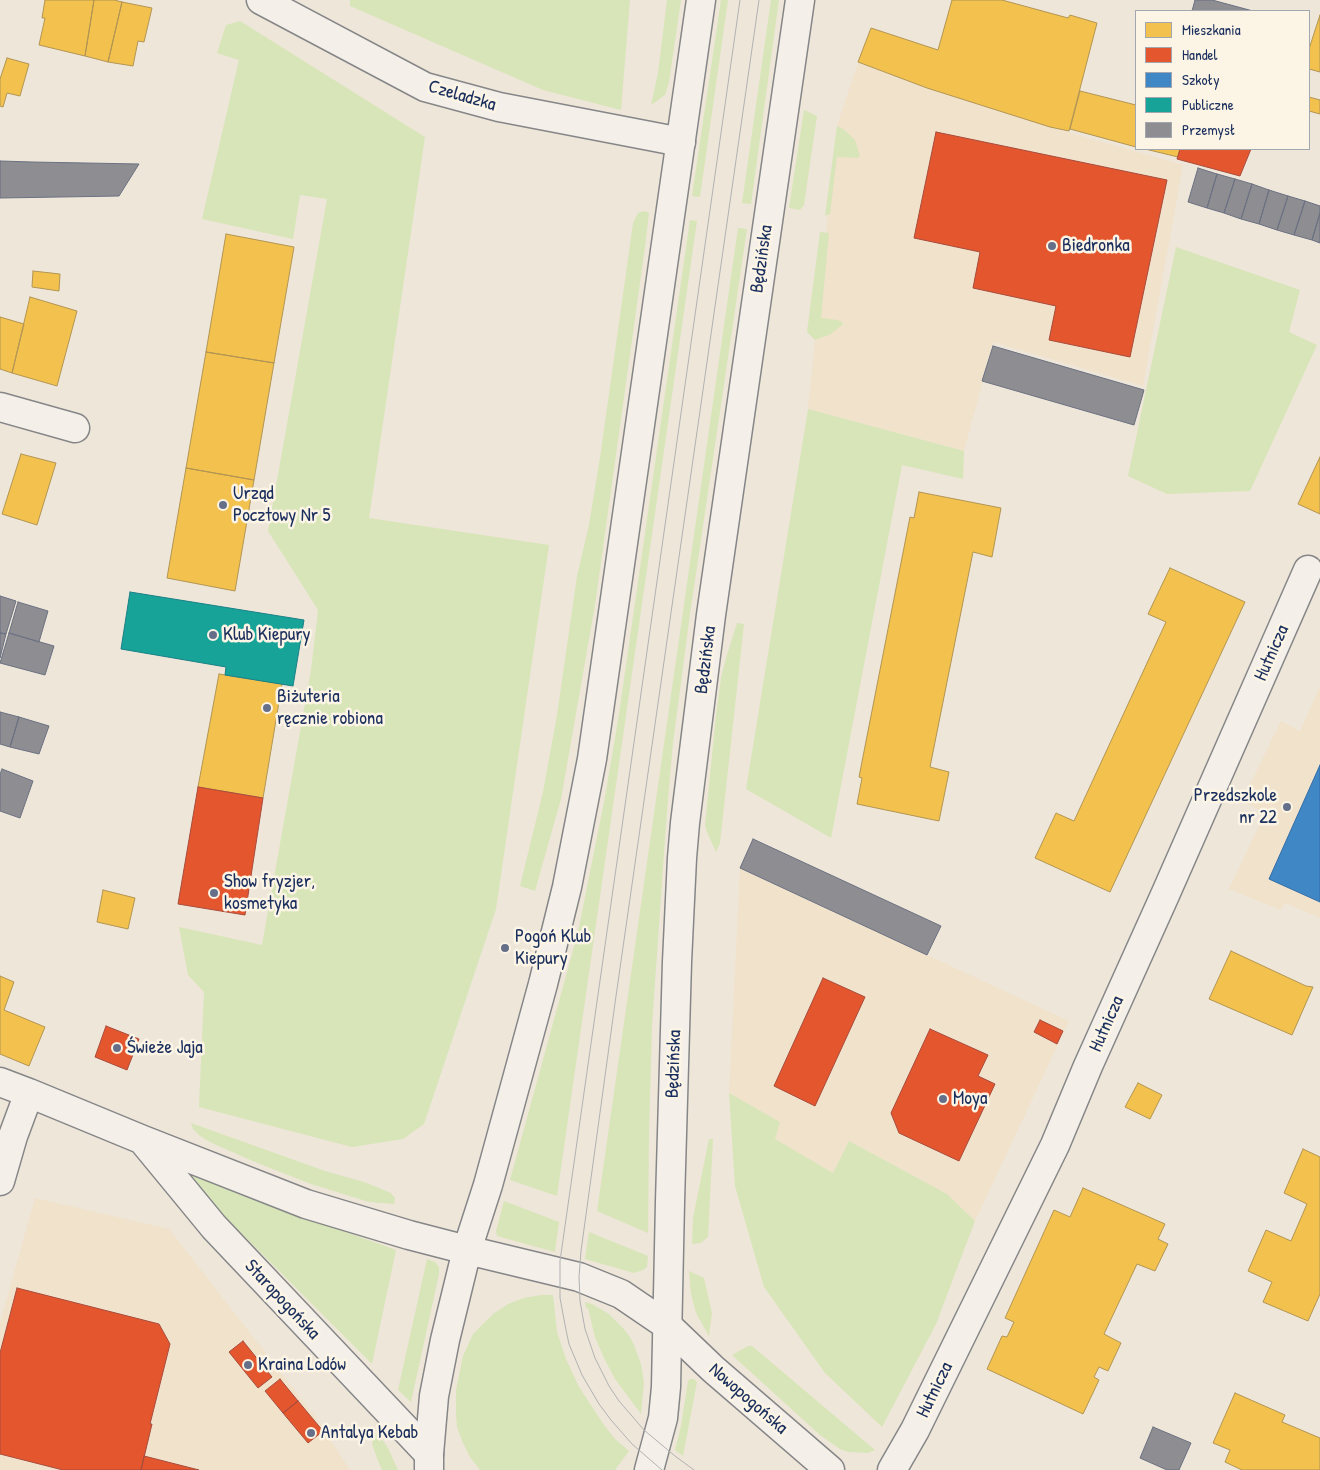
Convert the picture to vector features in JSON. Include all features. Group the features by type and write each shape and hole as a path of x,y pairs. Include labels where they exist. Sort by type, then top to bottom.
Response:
{"street":[{"name":"Czeladzka","path":"261,0 425,87 499,107 681,142"},
{"path":"435,1465 434,1396 445,1340 466,1250 488,1185 568,887 592,759 701,0"},
{"name":"Będzińska","path":"649,1470 663,1418 666,1386 677,962 685,823 711,616 800,0"},
{"path":"0,407 75,428"},
{"name":"Hutnicza","path":"892,1470 915,1430 1055,1145 1088,1066 1308,570"},
{"name":"Staropogońska","path":"0,1082 306,1204 466,1250"},
{"path":"0,1181 13,1136 29,1093"},
{"name":"Staropogońska","path":"142,1140 214,1227 435,1465"},
{"name":"Nowopogońska","path":"466,1250 579,1277 621,1294 668,1326 713,1369 830,1470"}],"shaded area":[{"path":"858,63 927,88 1050,127 1183,165 1143,386 993,342 964,451 808,409 837,126"},
{"name":"Przedszkole nr 22","path":"1320,687 1320,918 1285,903 1281,910 1229,889 1265,813 1242,801 1281,721 1300,731"},
{"path":"740,868 1069,1021 975,1221 947,1194 849,1141 833,1173 774,1139 780,1122 729,1093"},
{"path":"35,1198 169,1229 317,1419 350,1470 0,1470 0,1323"}],"green space":[{"path":"350,0 630,0 621,110 543,90 350,6"},
{"path":"667,0 681,0 669,82 665,95 651,105 658,73"},
{"path":"721,0 728,0 700,197 692,196"},
{"path":"771,0 779,0 751,204 742,203"},
{"path":"240,21 425,137 369,518 549,545 496,909 424,1124 403,1139 352,1147 199,1107 204,992 188,975 179,927 262,945 311,670 318,610 268,531 327,199 300,195 293,239 202,219 239,60 217,53 226,25"},
{"path":"804,110 817,116 804,205 800,210 789,208"},
{"path":"837,126 855,140 860,156 857,158 837,157 830,214 825,216"},
{"path":"644,211 649,213 645,247 595,605 561,799 535,891 520,886 543,792 557,715 577,576 589,525 601,451 633,223 638,213"},
{"path":"690,220 697,221 557,1196 510,1180 578,932 605,797 619,714"},
{"path":"738,228 747,229 690,614 673,743 667,810 652,1026 648,1233 597,1211"},
{"path":"820,232 829,233 821,318 838,320 843,324 831,334 815,340 807,332"},
{"path":"1176,247 1300,290 1289,332 1317,345 1250,491 1167,494 1128,476"},
{"path":"808,409 964,451 963,479 902,465 831,838 746,789"},
{"path":"737,623 744,624 720,843 716,852 705,825 721,678"},
{"path":"729,1093 780,1122 775,1139 833,1173 849,1141 947,1194 975,1221 936,1324 882,1427 825,1373 764,1287 735,1186"},
{"path":"191,1123 325,1171 364,1182 391,1193 395,1198 394,1204 369,1202 311,1184 255,1162 200,1136 193,1129"},
{"path":"709,1139 713,1139 708,1237 701,1243 692,1244 693,1218"},
{"path":"193,1173 307,1218 396,1250 372,1364 244,1236 186,1185 189,1174"},
{"path":"504,1201 559,1222 555,1252 497,1236 496,1231"},
{"path":"589,1232 648,1256 647,1267 634,1273 585,1259"},
{"path":"427,1259 435,1262 439,1267 439,1274 411,1402 398,1390"},
{"path":"689,1271 704,1278 712,1313 709,1336 696,1313 691,1294"},
{"path":"553,1295 557,1332 566,1359 579,1387 604,1425 615,1439 629,1451 615,1470 480,1470 470,1457 463,1443 457,1427 456,1390 463,1356 473,1334 493,1314 508,1304 524,1298"},
{"path":"585,1302 609,1314 623,1328 634,1345 641,1364 644,1383 641,1414 615,1379 604,1358 595,1337"},
{"path":"748,1346 752,1346 875,1450 868,1453 848,1452 840,1449 820,1435 732,1355"},
{"path":"694,1379 697,1382 683,1456 675,1450 688,1381"},
{"path":"377,1432 388,1448 398,1470 382,1470 372,1444 373,1437"}],"building: Mieszkania":[{"path":"45,0 94,0 85,56 39,45 45,18 42,18"},
{"path":"94,0 122,2 108,62 85,56"},
{"path":"952,0 1002,0 1068,18 1070,15 1097,23 1069,131 1050,127 927,88 858,62 871,28 938,50"},
{"path":"122,2 152,8 144,42 138,41 133,66 108,62"},
{"path":"1320,15 1320,72 1310,69 1310,46"},
{"path":"7,58 29,64 20,96 7,93 3,107 0,106 0,79"},
{"path":"1080,91 1135,105 1135,147 1070,129"},
{"path":"1310,97 1320,100 1320,114 1310,111"},
{"path":"1149,150 1180,150 1178,157"},
{"path":"226,234 294,247 274,363 206,352"},
{"path":"33,271 60,274 59,291 32,287"},
{"path":"30,297 77,311 57,386 12,373"},
{"path":"0,317 24,324 12,373 0,369"},
{"path":"206,352 274,363 254,480 186,468"},
{"path":"21,454 56,463 37,525 2,514"},
{"path":"1320,457 1320,514 1298,504"},
{"path":"186,468 254,480 235,591 167,578"},
{"path":"919,492 1001,508 992,557 973,552 930,767 949,772 939,821 857,804 862,778 859,777 910,517 914,518"},
{"path":"1170,568 1245,602 1110,892 1035,858 1056,813 1074,821 1166,622 1148,614"},
{"path":"219,674 282,684 263,798 198,787"},
{"path":"103,890 135,898 128,929 97,922"},
{"path":"1231,951 1306,986 1313,987 1292,1035 1209,999"},
{"path":"0,976 14,982 4,1010 45,1027 29,1066 0,1054"},
{"path":"1138,1083 1162,1095 1150,1119 1125,1107"},
{"path":"1303,1149 1320,1157 1320,1294 1308,1321 1263,1302 1272,1282 1248,1271 1266,1230 1291,1241 1307,1204 1284,1193"},
{"path":"1083,1188 1165,1224 1158,1239 1168,1244 1155,1271 1137,1264 1104,1334 1121,1343 1108,1371 1099,1367 1094,1377 1099,1380 1083,1414 987,1369 1002,1336 1007,1337 1014,1322 1005,1318 1054,1210 1070,1217"},
{"path":"1235,1393 1285,1415 1282,1422 1320,1438 1320,1470 1242,1470 1225,1462 1230,1450 1213,1443"}],"building: Handel":[{"name":"Biedronka","path":"936,132 1167,180 1130,357 1049,340 1056,306 973,288 980,252 914,238"},
{"path":"1180,150 1251,150 1240,176 1177,159"},
{"path":"198,787 263,798 245,915 178,904"},
{"path":"823,978 865,997 815,1106 774,1086"},
{"path":"1040,1020 1063,1031 1057,1044 1034,1032"},
{"name":"Świeże Jaja","path":"106,1026 139,1039 127,1070 95,1057"},
{"name":"Moya","path":"930,1029 988,1055 978,1076 995,1084 959,1161 899,1133 891,1113"},
{"path":"17,1288 159,1324 170,1344 150,1424 152,1424 141,1470 63,1470 0,1454 0,1353"},
{"path":"243,1341 272,1377 258,1388 229,1352"},
{"path":"280,1379 298,1401 283,1413 265,1391"},
{"path":"298,1401 323,1431 308,1443 283,1413"},
{"path":"144,1456 199,1470 141,1470"}],"building: Szkoły":[{"path":"1320,765 1320,902 1269,879"}],"building: Publiczne":[{"name":"Klub Kiepury","path":"130,592 304,620 293,686 225,675 226,667 121,649"}],"building: Przemysł":[{"path":"1195,0 1212,0 1249,10 1192,10"},
{"path":"0,161 139,164 119,196 0,198"},
{"path":"1198,168 1217,174 1207,208 1188,202"},
{"path":"1217,174 1235,179 1224,213 1207,208"},
{"path":"1235,179 1252,184 1241,219 1224,213"},
{"path":"1252,184 1269,190 1259,224 1241,219"},
{"path":"1269,190 1288,196 1277,230 1259,224"},
{"path":"1288,196 1305,201 1294,235 1277,230"},
{"path":"1305,201 1320,206 1320,213 1312,240 1294,235"},
{"path":"1320,213 1320,243 1312,240"},
{"path":"993,346 1144,390 1134,425 982,381"},
{"path":"0,596 16,601 6,634 0,633"},
{"path":"18,602 48,611 39,642 9,633"},
{"path":"0,633 6,634 0,658"},
{"path":"9,633 54,646 45,675 0,663"},
{"path":"0,712 19,717 10,747 0,744"},
{"path":"19,717 49,726 39,754 10,747"},
{"path":"2,769 33,781 20,818 0,811 0,774"},
{"path":"753,839 941,926 927,955 740,868"},
{"path":"1153,1427 1191,1443 1179,1470 1167,1470 1140,1458"}],"tram line":[{"path":"662,1470 632,1444 611,1420 582,1375 569,1344 566,1330 560,1298 560,1261 740,0"},
{"path":"694,1470 644,1430 619,1401 609,1386 595,1358 585,1329 580,1301 579,1277 616,996 759,0"}],"place":[{"name":"Biedronka","path":"1052,246"},
{"name":"Urząd Pocztowy Nr 5","path":"223,505"},
{"name":"Klub Kiepury","path":"213,635"},
{"name":"Biżuteria ręcznie robiona","path":"267,708"},
{"name":"Przedszkole nr 22","path":"1287,807"},
{"name":"Show fryzjer, kosmetyka","path":"214,893"},
{"name":"Pogoń Klub Kiepury","path":"505,948"},
{"name":"Świeże Jaja","path":"117,1048"},
{"name":"Moya","path":"943,1099"},
{"name":"Kraina Lodów","path":"248,1365"},
{"name":"Antalya Kebab","path":"311,1433"}]}
